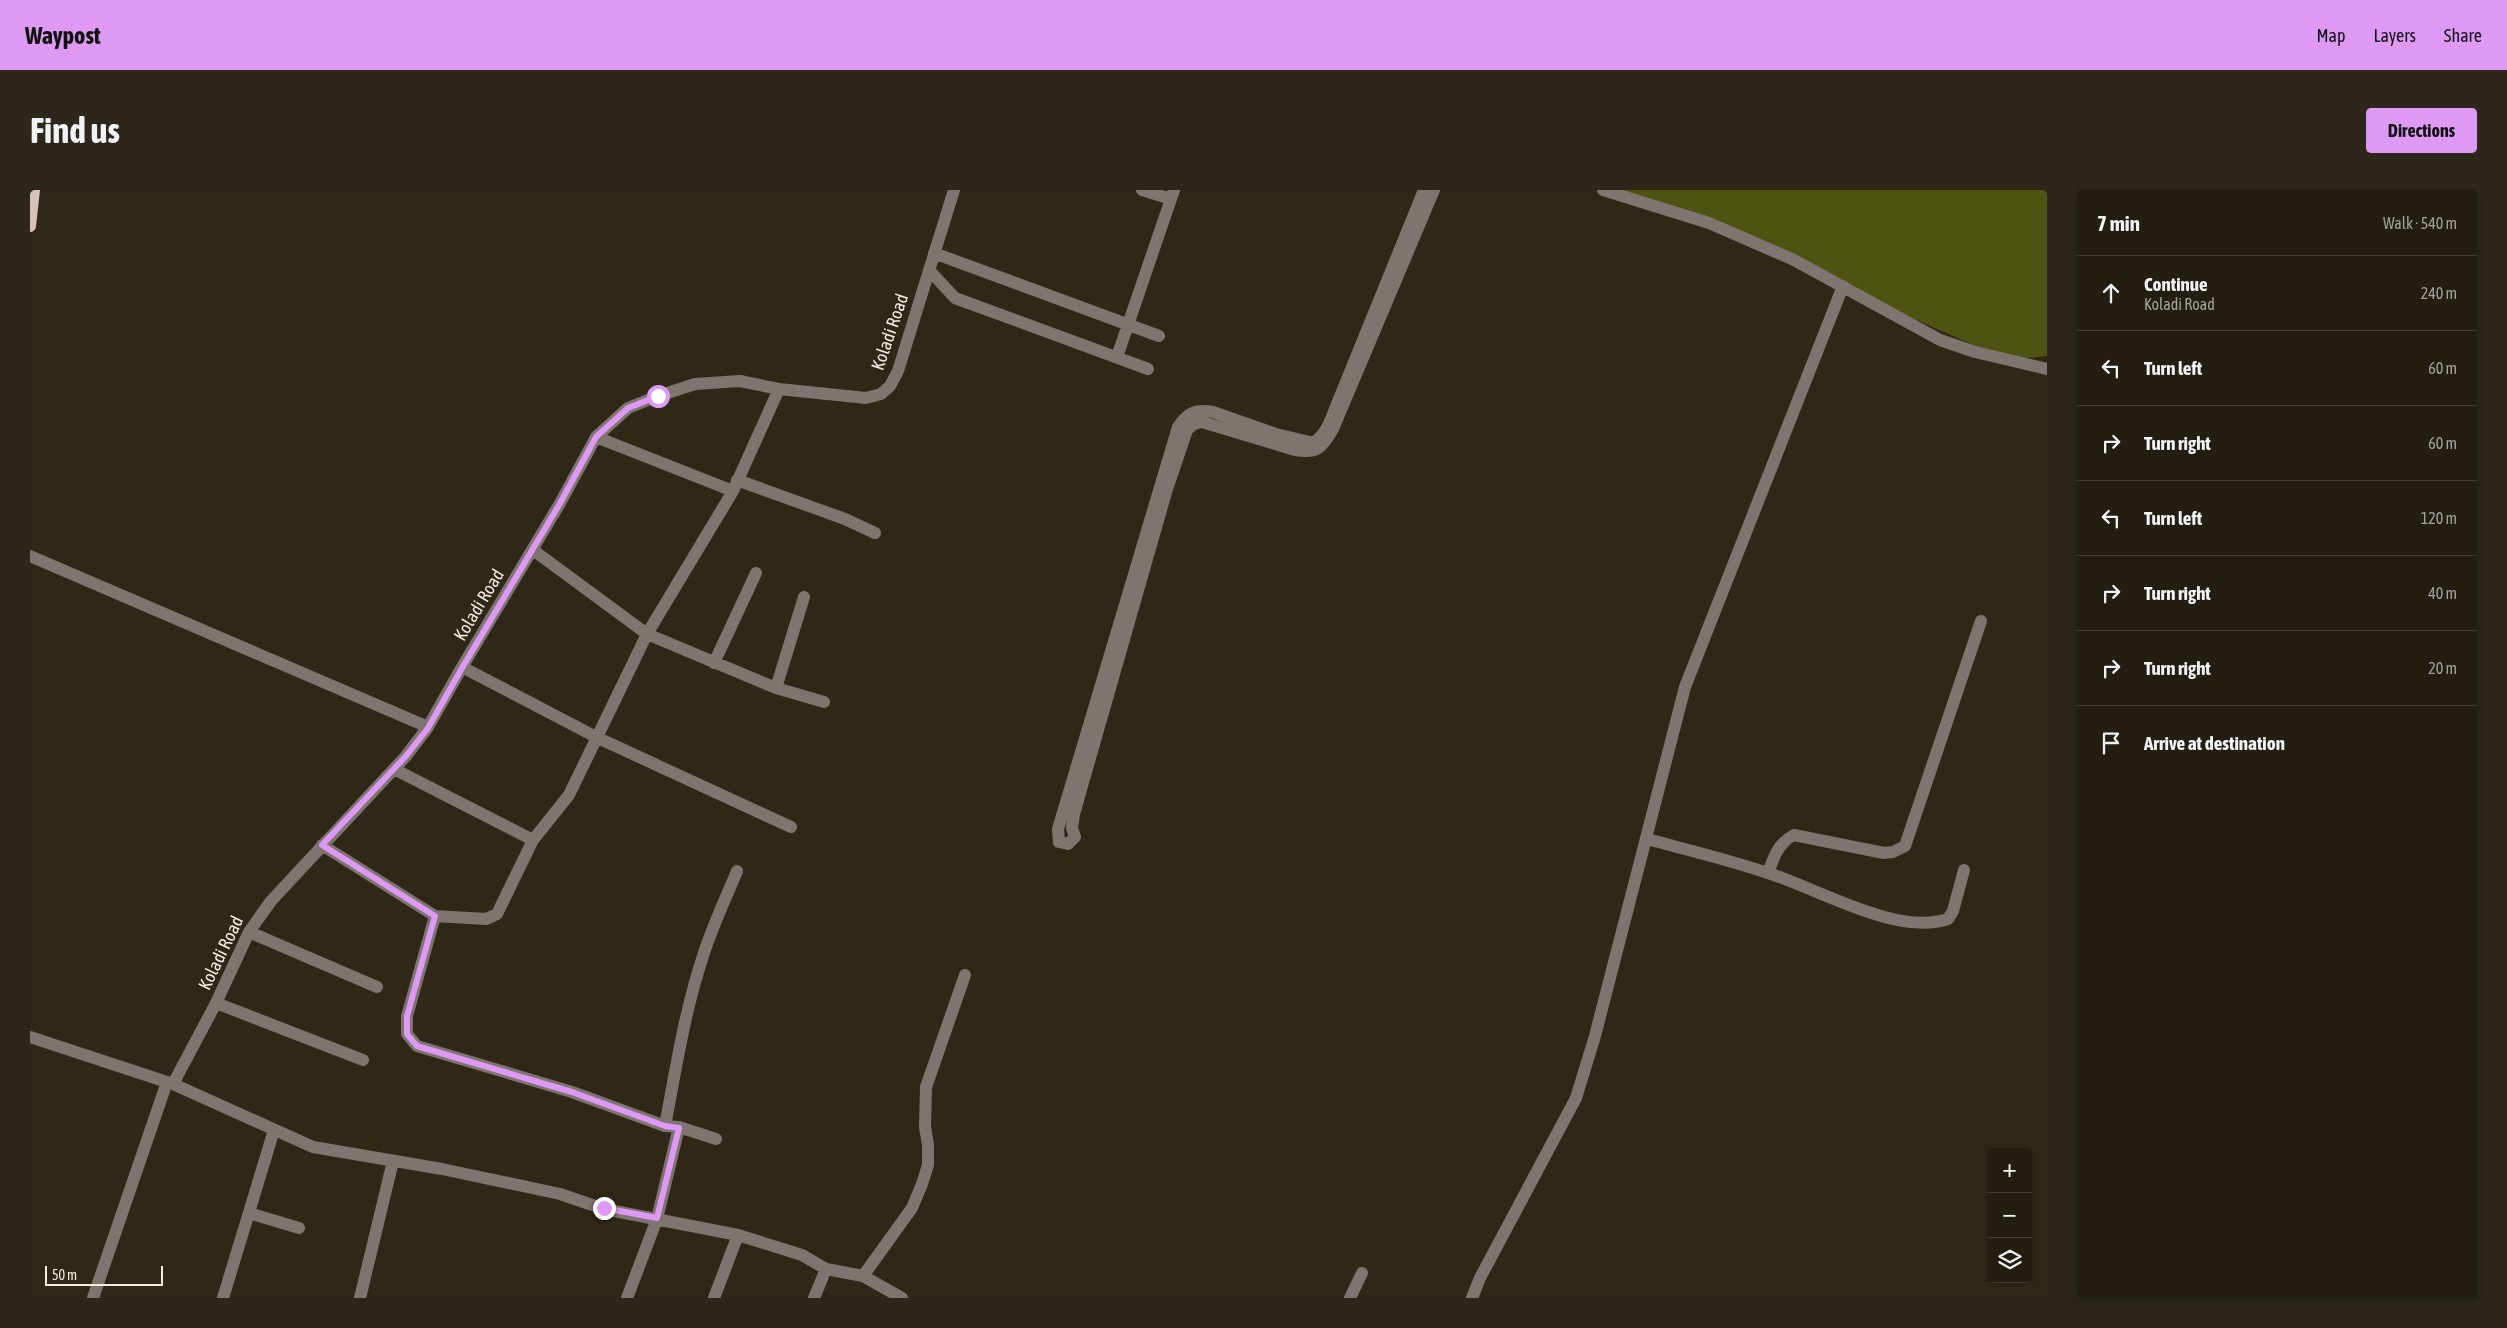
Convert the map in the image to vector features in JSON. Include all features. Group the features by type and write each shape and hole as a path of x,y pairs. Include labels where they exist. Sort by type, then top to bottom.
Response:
{"main road":[{"path":"30,226 34,190"}],"street":[{"name":"Koladi Road","path":"93,1298 170,1083 216,1003 249,932 271,901 394,768 428,728 533,550 596,437 628,408 695,384 740,381 779,389 866,398 881,394 890,386 898,371 954,190"},
{"path":"1117,357 1173,195 1142,190"},
{"path":"1424,190 1337,404 1320,438 1314,443 1298,440 1213,412 1198,410 1190,413 1178,427 1058,829 1059,842 1068,844 1075,837 1072,828 1074,814 1167,489 1187,430 1194,424 1202,422 1295,450 1307,452 1320,447 1333,429 1434,190"},
{"path":"1603,190 1708,223 1794,260 1940,340 1975,352 2047,369"},
{"path":"934,254 1159,336"},
{"path":"929,270 955,298 1148,368"},
{"path":"1472,1298 1480,1278 1576,1098 1595,1036 1685,687 1843,286"},
{"path":"322,845 435,916 486,919 497,914 533,840 570,795 647,634 735,485 779,389"},
{"path":"596,437 735,485 845,519 875,533"},
{"path":"533,550 647,634 776,688 824,702"},
{"path":"30,556 428,728"},
{"path":"714,663 756,573"},
{"path":"776,688 804,596"},
{"path":"1768,873 1776,851 1783,841 1794,835 1884,853 1893,852 1905,846 1981,621"},
{"path":"462,668 598,738 791,827"},
{"path":"394,768 533,840"},
{"path":"1647,839 1768,873 1832,898 1915,924 1934,924 1948,919 1953,911 1964,870"},
{"path":"665,1126 685,1020 695,984 716,922 737,871"},
{"path":"435,916 407,1016 407,1034 417,1046 572,1092 665,1126 679,1128 716,1139"},
{"path":"249,932 377,987"},
{"path":"863,1276 912,1208 922,1184 928,1165 928,1145 924,1127 926,1087 966,975"},
{"path":"216,1003 363,1060"},
{"path":"30,1037 170,1083 314,1147 442,1169 560,1194 604,1208 738,1235 802,1255 826,1270 863,1276 902,1298"},
{"path":"627,1298 657,1218 679,1128"},
{"path":"223,1298 274,1130"},
{"path":"360,1298 393,1161"},
{"path":"249,1213 299,1228"},
{"path":"714,1298 738,1235"},
{"path":"814,1298 826,1270"},
{"path":"1350,1298 1362,1273"}],"green space":[{"path":"1624,190 2047,190 2047,356 2007,360"}],"route":[{"path":"604,1208 657,1218 679,1128 665,1126 572,1092 417,1046 407,1034 407,1016 435,916 322,845 406,756 428,728 559,505 596,437 628,408 658,396"}]}
